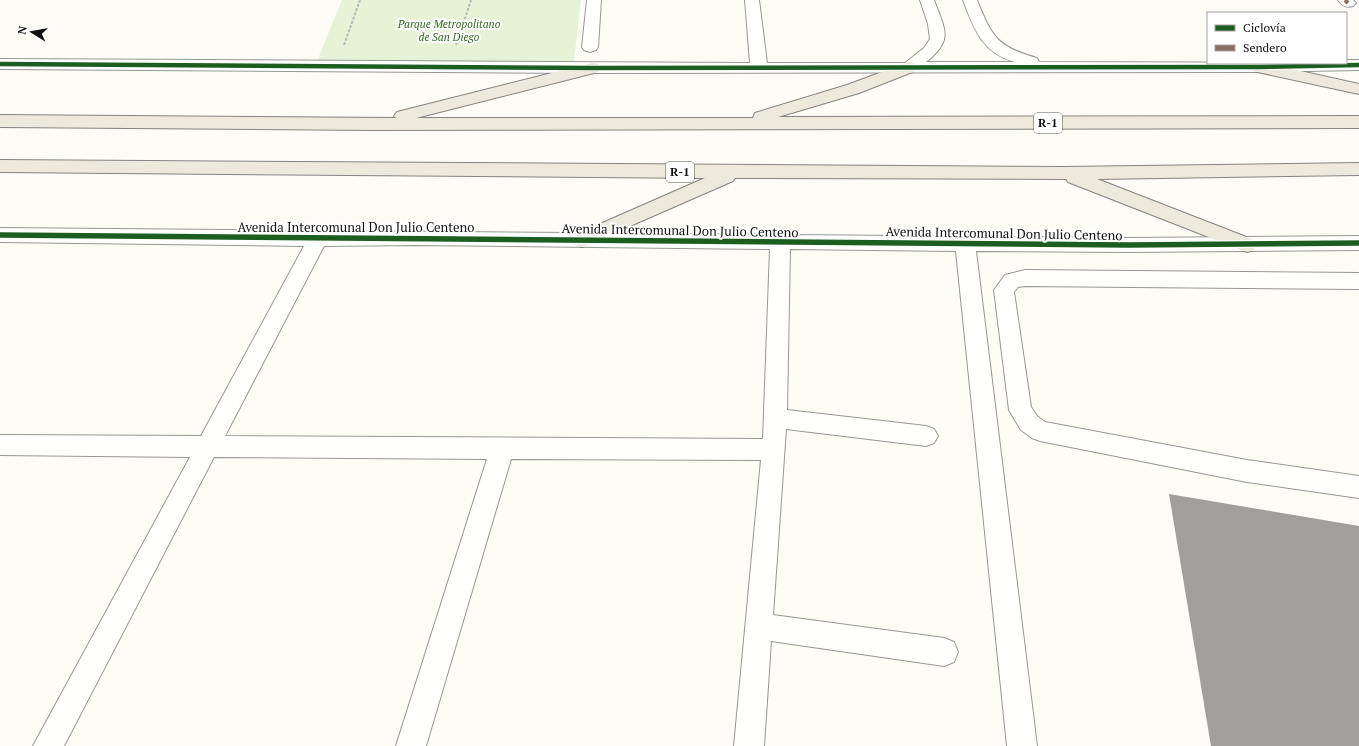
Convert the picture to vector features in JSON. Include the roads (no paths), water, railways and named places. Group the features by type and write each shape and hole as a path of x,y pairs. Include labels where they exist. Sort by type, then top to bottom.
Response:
{"main road":[{"path":"1259,67 1359,89"},
{"path":"372,124 592,68"},
{"path":"737,124 853,89 909,68"},
{"name":"R-1","path":"0,121 372,124 1359,122"},
{"name":"R-1","path":"0,166 1063,173 1359,169"},
{"path":"582,240 734,172"},
{"path":"1063,173 1248,245"}],"street":[{"path":"590,47 594,0"},
{"path":"752,0 759,67"},
{"path":"909,68 930,52 937,44 938,35 927,0"},
{"path":"970,0 982,32 990,43 1004,53 1051,67"},
{"path":"0,64 592,68 1259,67 1359,65"},
{"name":"Avenida Intercomunal Don Julio Centeno","path":"0,235 1129,245 1359,243"},
{"path":"48,746 318,239"},
{"path":"750,746 774,450 780,242"},
{"path":"965,243 1022,746"},
{"path":"1129,245 1140,278"},
{"path":"1359,281 1025,278 1012,281 1004,290 1020,410 1029,423 1040,431 1247,471 1359,487"},
{"path":"774,418 926,436"},
{"path":"0,445 774,450"},
{"path":"411,746 502,448"},
{"path":"759,626 944,652"}],"park label":[{"name":"Parque Metropolitano de San Diego","path":"449,30"}]}
